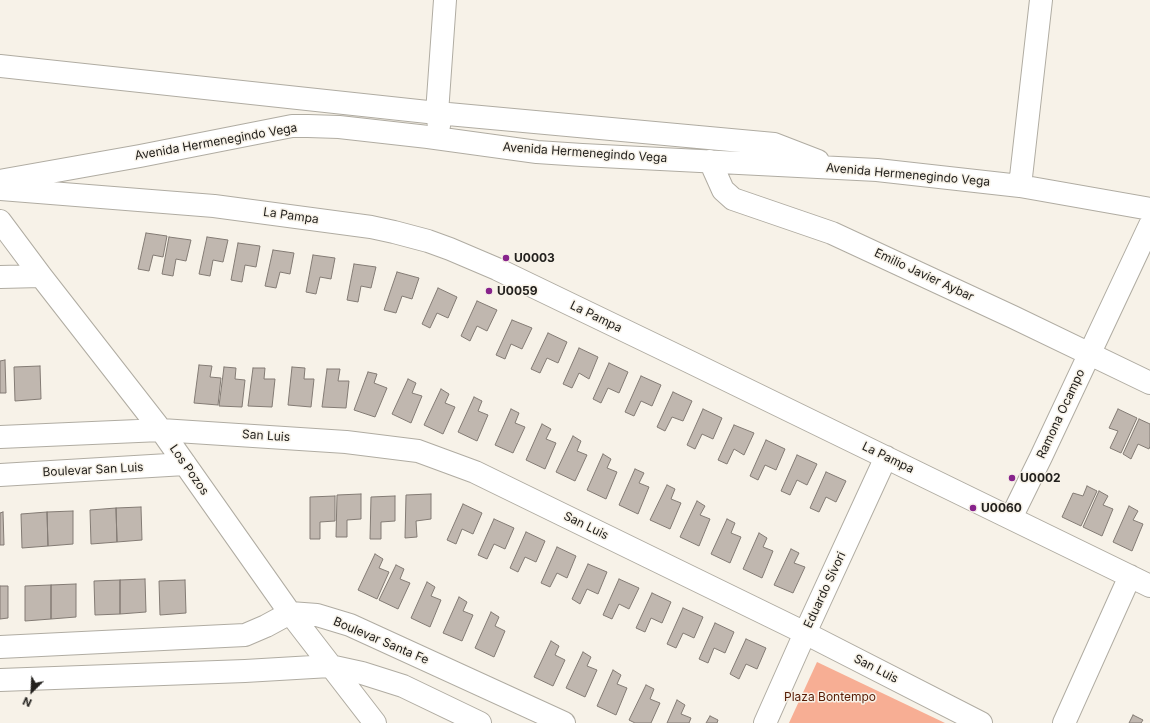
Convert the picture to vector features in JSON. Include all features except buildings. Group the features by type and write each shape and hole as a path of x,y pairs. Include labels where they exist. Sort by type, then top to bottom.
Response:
{"street":[{"path":"440,139 437,112 445,0"},
{"path":"1020,186 1041,0"},
{"path":"0,66 437,112 774,144 834,168"},
{"name":"Avenida Hermenegindo Vega","path":"0,181 140,156 292,126 339,127 537,152 877,170 1020,186 1150,209"},
{"name":"Emilio Javier Aybar","path":"710,161 723,190 733,199 832,233 1150,383"},
{"name":"La Pampa","path":"0,189 214,206 371,227 428,241 497,270 690,362 1150,586"},
{"name":"Los Pozos","path":"0,220 41,276 161,430 290,613 375,723"},
{"name":"Ramona Ocampo","path":"1011,518 1150,225"},
{"path":"0,277 41,276"},
{"path":"0,437 161,430"},
{"name":"San Luis","path":"161,430 346,442 418,451 475,472 805,633 981,723"},
{"name":"Eduardo Sívori","path":"765,723 886,457"},
{"name":"Boulevar San Luis","path":"0,475 185,464"},
{"path":"1064,723 1130,576"},
{"path":"0,647 245,635 290,613"},
{"name":"Boulevar Santa Fe","path":"290,613 317,615 350,625 564,723"},
{"path":"0,680 245,672 330,666 362,673 403,686 480,723"}],"green space":[{"name":"Plaza Bontempo","path":"817,662 945,723 789,723"}],"place":[{"name":"U0003","path":"506,258"},
{"name":"U0059","path":"489,291"},
{"name":"U0002","path":"1012,478"},
{"name":"U0060","path":"973,508"}]}
